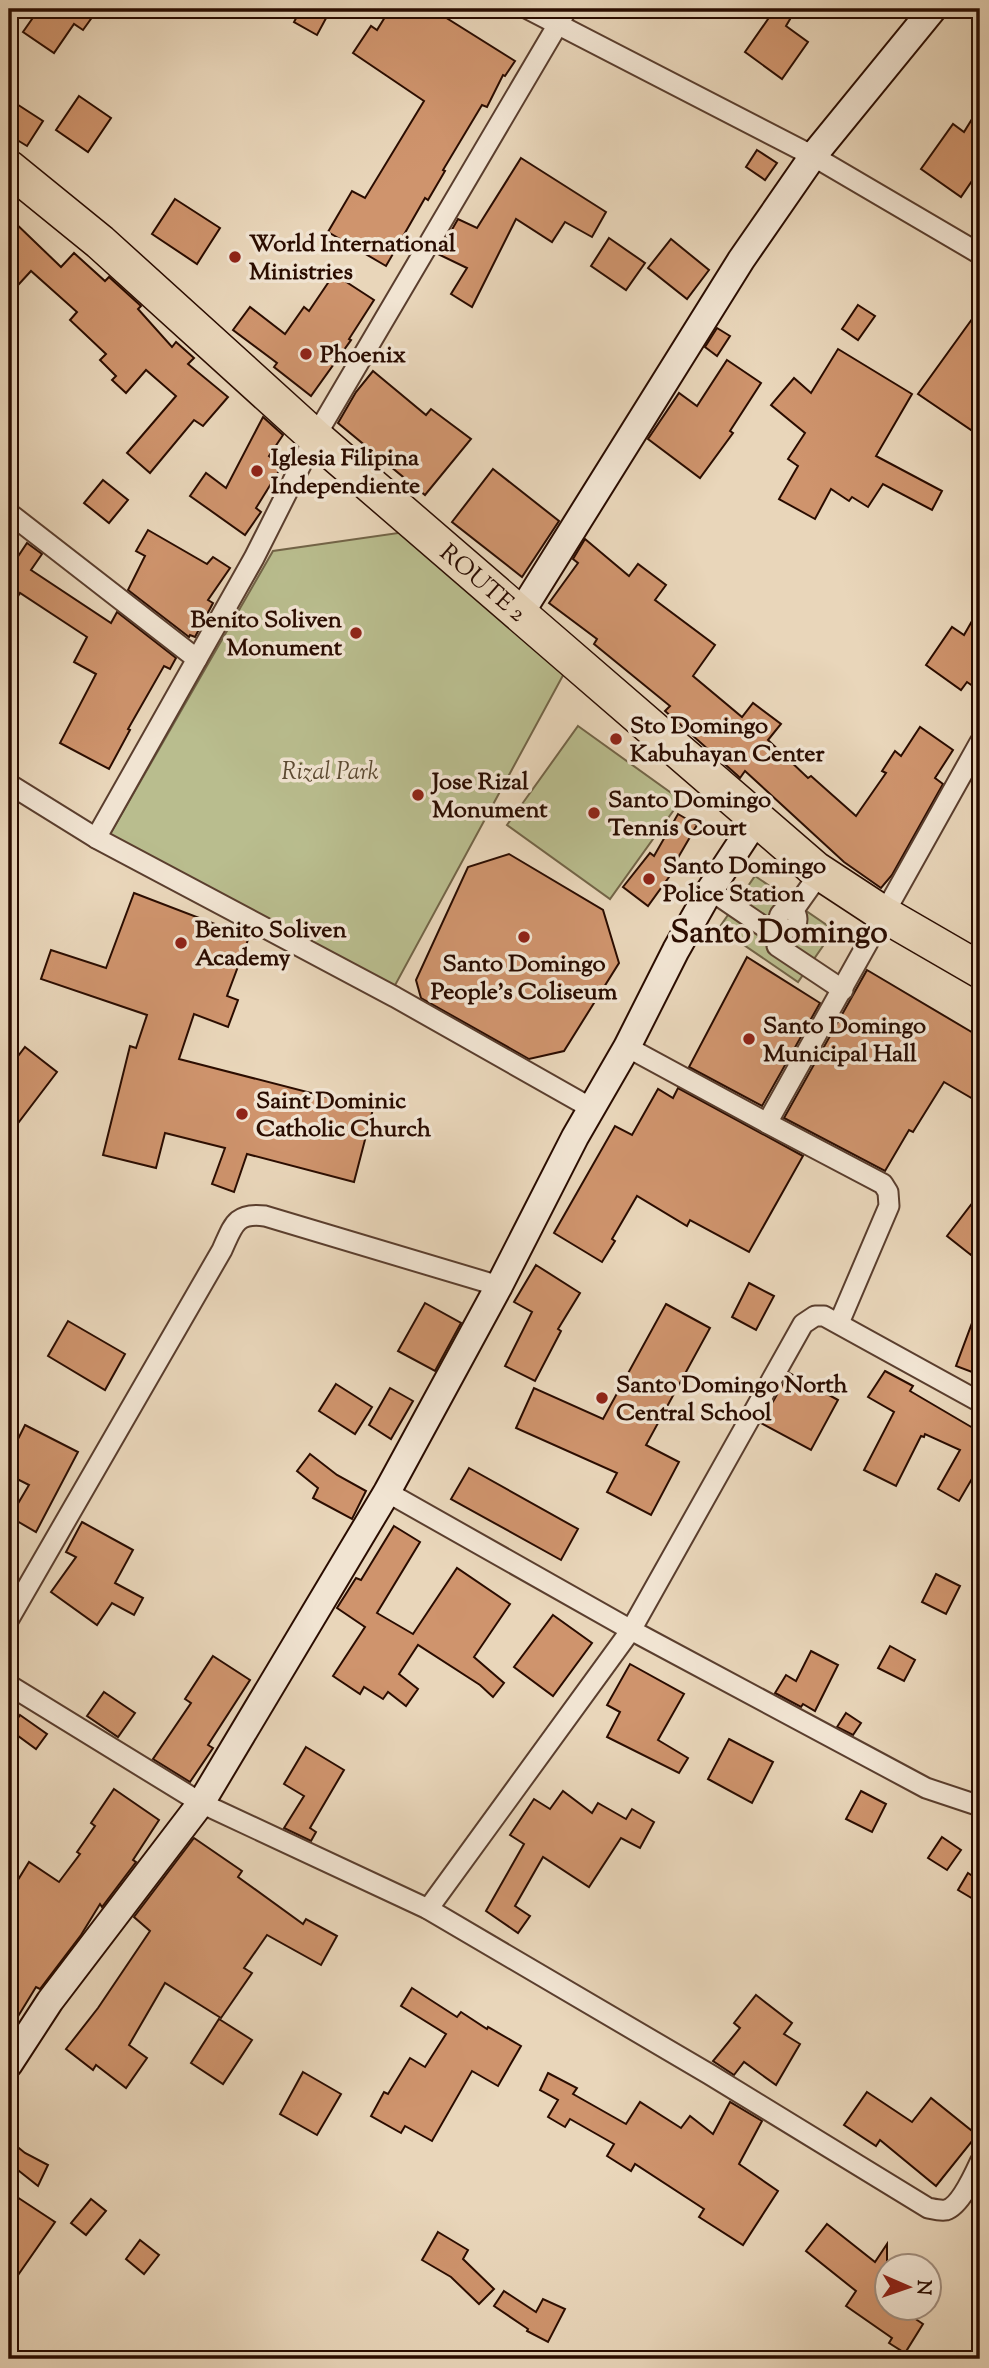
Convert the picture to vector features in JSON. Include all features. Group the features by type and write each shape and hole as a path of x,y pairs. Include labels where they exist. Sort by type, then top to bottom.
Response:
{"highway":[{"name":"ROUTE 2","path":"9,168 100,242 316,437 820,873 885,915 980,970"}],"street":[{"path":"528,9 562,17 813,156 980,254"},
{"path":"520,614 741,260 813,156 933,9"},
{"path":"96,838 254,558 316,437 562,17"},
{"path":"9,513 197,659"},
{"path":"767,1124 980,742"},
{"path":"9,784 96,838 395,997 591,1108"},
{"path":"9,2064 50,2001 201,1803 387,1492 499,1286 591,1108 627,1047 676,950 756,820"},
{"path":"779,933 820,873"},
{"path":"708,895 779,933 845,986"},
{"path":"627,1047 883,1184 888,1192 889,1206 839,1323"},
{"path":"9,1619 234,1225 242,1216 265,1216 499,1286"},
{"path":"428,1909 631,1630 803,1324 821,1315 980,1402"},
{"path":"387,1492 631,1630 926,1788 980,1806"},
{"path":"9,1685 201,1803 428,1909 709,2074 928,2208 946,2210 953,2206 967,2188 980,2162"}],"green space":[{"name":"Rizal Park","path":"412,531 567,668 393,989 109,836 273,551"},
{"name":"Santo Domingo Tennis Court","path":"578,726 681,800 610,899 507,825"},
{"path":"755,876 834,930 798,982 719,928"}],"building":[{"path":"39,9 98,9 83,30 74,24 54,53 23,32"},
{"path":"301,9 331,9 317,35 294,22"},
{"path":"390,9 432,9 515,61 505,76 503,75 487,107 482,105 428,200 425,198 386,266 328,232 352,191 365,198 424,101 353,53 371,26 377,30"},
{"path":"775,9 796,9 786,26 808,42 782,79 745,52"},
{"path":"79,96 111,118 88,152 56,130"},
{"path":"9,99 43,121 27,146 9,135"},
{"path":"980,106 980,169 961,197 921,169 953,124 964,132"},
{"path":"757,150 777,163 765,180 746,167"},
{"path":"521,158 606,212 592,237 565,222 552,242 516,219 472,307 451,294 467,268 438,254 458,219 477,228"},
{"path":"175,199 220,228 197,264 152,234"},
{"path":"9,217 61,267 74,253 105,281 109,277 141,306 138,309 172,347 176,342 194,358 188,364 228,397 203,426 194,420 150,473 127,453 176,396 146,370 126,393 112,380 116,376 100,360 106,354 70,320 77,312 31,271 9,295"},
{"path":"609,238 645,263 626,290 591,266"},
{"path":"671,239 709,270 687,299 648,268"},
{"path":"334,274 374,300 349,339 351,340 311,396 274,367 277,363 233,330 250,307 285,334 304,307 309,311"},
{"path":"858,305 875,316 858,340 842,329"},
{"path":"980,308 980,436 918,394"},
{"path":"717,328 730,336 717,356 705,347"},
{"path":"838,349 912,394 876,456 942,491 932,510 883,484 868,507 852,497 849,501 831,489 815,519 779,499 798,466 788,459 805,433 771,405 794,378 811,393"},
{"path":"727,360 761,383 730,431 733,433 700,478 648,439 679,393 697,406"},
{"path":"373,371 426,415 431,409 471,439 425,495 338,423 356,392"},
{"path":"263,417 283,435 269,456 282,466 256,508 261,512 245,535 190,496 206,473 226,488"},
{"path":"493,469 559,521 522,577 452,522"},
{"path":"103,480 128,500 109,523 84,503"},
{"path":"148,530 207,564 213,557 230,568 208,600 213,603 195,637 189,637 128,590 145,556 136,551"},
{"path":"585,539 629,576 638,564 666,585 655,600 715,645 693,676 742,717 753,703 781,724 768,740 808,778 811,776 856,816 886,773 882,771 895,751 901,756 920,727 953,750 935,778 943,784 892,875 881,888 844,862 745,771 740,778 665,711 670,706 594,644 597,639 549,603 578,563 573,559"},
{"path":"27,543 42,554 31,570 111,623 117,612 176,658 170,669 164,666 109,769 60,743 96,674 74,662 87,637 20,593 9,611 9,570"},
{"path":"980,607 980,691 967,682 961,690 926,665 952,627 964,635"},
{"path":"678,814 697,825 672,868 674,870 648,906 623,887 650,853 654,856"},
{"name":"Santo Domingo People's Coliseum","path":"509,854 603,910 619,963 564,1051 529,1059 421,998 416,980 468,867"},
{"path":"134,893 249,937 227,996 238,1000 228,1027 194,1014 179,1059 373,1109 354,1182 247,1154 234,1192 212,1184 225,1148 165,1133 156,1168 103,1155 130,1046 136,1048 147,1015 41,979 51,950 106,968"},
{"name":"Santo Domingo Municipal Hall","path":"747,957 820,1003 762,1106 689,1067"},
{"path":"867,970 980,1037 980,1103 944,1082 913,1132 909,1130 885,1171 784,1118"},
{"path":"25,1047 57,1072 9,1135 9,1068"},
{"path":"678,1088 803,1156 749,1252 690,1220 687,1226 637,1196 602,1262 554,1233 615,1126 632,1135 658,1089 673,1098"},
{"path":"980,1193 980,1237 971,1255 947,1236"},
{"path":"536,1265 580,1293 558,1329 561,1331 535,1381 505,1366 532,1312 514,1302"},
{"path":"749,1283 774,1296 756,1330 732,1317"},
{"path":"425,1303 461,1323 435,1371 398,1351"},
{"path":"666,1304 710,1328 646,1445 679,1462 651,1515 607,1492 617,1473 516,1428 534,1388 603,1419"},
{"path":"978,1307 980,1308 980,1375 956,1366"},
{"path":"68,1321 125,1354 105,1390 48,1356"},
{"path":"885,1371 913,1386 910,1391 973,1428 980,1416 980,1465 959,1501 938,1489 960,1450 925,1434 924,1437 921,1436 896,1486 864,1470 894,1412 868,1397"},
{"path":"789,1373 838,1400 811,1450 761,1423"},
{"path":"336,1384 372,1407 355,1434 319,1411"},
{"path":"390,1388 413,1401 391,1439 369,1425"},
{"path":"25,1425 78,1452 36,1532 10,1517 29,1485 9,1475 9,1457"},
{"path":"310,1454 337,1475 366,1491 352,1519 313,1498 318,1488 297,1471"},
{"path":"469,1468 578,1529 561,1560 451,1499"},
{"path":"82,1522 133,1550 115,1583 143,1598 134,1615 112,1603 97,1625 51,1592 76,1557 66,1552"},
{"path":"394,1526 420,1542 377,1613 413,1634 457,1568 510,1604 474,1657 504,1683 493,1697 480,1685 418,1645 399,1674 418,1689 406,1706 388,1692 383,1699 364,1687 360,1694 333,1676 365,1627 337,1608 356,1578 361,1580"},
{"path":"936,1574 960,1586 946,1614 922,1602"},
{"path":"553,1615 592,1643 553,1696 514,1667"},
{"path":"890,1646 915,1660 904,1681 878,1668"},
{"path":"811,1651 838,1665 815,1711 775,1693 786,1675 796,1681"},
{"path":"213,1656 250,1680 208,1745 213,1748 190,1782 153,1759 191,1703 185,1699"},
{"path":"630,1664 684,1694 658,1740 688,1758 679,1773 607,1737 620,1712 607,1705"},
{"path":"104,1692 135,1713 118,1737 87,1716"},
{"path":"846,1713 861,1723 853,1735 837,1727"},
{"path":"20,1715 47,1734 36,1749 10,1730"},
{"path":"729,1739 773,1762 752,1803 708,1779"},
{"path":"306,1747 344,1770 310,1828 316,1832 311,1841 284,1828 304,1796 284,1784"},
{"path":"114,1789 159,1820 133,1860 136,1862 102,1907 100,1904 81,1935 40,1989 36,1987 9,2031 9,1878 16,1883 29,1862 59,1882 80,1854 77,1852 95,1826 91,1823"},
{"path":"563,1791 592,1813 598,1803 626,1819 632,1809 654,1822 640,1848 621,1838 589,1887 543,1857 515,1906 530,1916 518,1933 486,1911 524,1844 510,1835 534,1799 550,1809"},
{"path":"861,1791 886,1804 872,1832 846,1819"},
{"path":"942,1837 961,1850 947,1870 928,1858"},
{"path":"194,1838 242,1871 238,1877 303,1924 306,1919 337,1936 321,1965 267,1935 244,1968 252,1973 221,2018 165,1983 129,2045 147,2058 126,2088 96,2065 93,2070 66,2049 98,2008 150,1931 134,1917"},
{"path":"968,1873 980,1881 980,1903 958,1890"},
{"path":"412,1988 457,2017 461,2012 521,2046 498,2086 472,2071 432,2141 405,2126 401,2133 371,2116 384,2092 388,2094 410,2058 425,2067 446,2034 401,2006"},
{"path":"756,1995 792,2023 784,2034 800,2044 776,2085 744,2062 734,2075 713,2061 740,2028 734,2023"},
{"path":"219,2019 252,2040 223,2084 191,2063"},
{"path":"303,2072 341,2094 317,2135 280,2114"},
{"path":"548,2073 577,2088 573,2094 626,2124 640,2102 681,2128 690,2116 713,2134 730,2102 762,2121 739,2164 778,2191 743,2245 699,2217 704,2209 635,2164 631,2171 607,2156 614,2144 570,2119 565,2127 548,2117 558,2100 540,2090"},
{"path":"867,2092 912,2122 931,2098 977,2135 936,2186 880,2140 876,2146 844,2125"},
{"path":"9,2140 25,2153 48,2165 38,2186 9,2163"},
{"path":"17,2197 55,2222 9,2288 9,2211"},
{"path":"91,2199 106,2211 86,2235 71,2223"},
{"path":"827,2224 874,2261 874,2322 923,2324 905,2353 889,2343 892,2338 846,2306 856,2291 806,2251"},
{"path":"438,2232 468,2250 463,2259 494,2289 479,2304 451,2277 422,2260"},
{"path":"140,2240 159,2255 144,2274 126,2259"},
{"path":"504,2291 536,2312 543,2299 565,2309 548,2342 527,2331 528,2329 494,2306"}],"place":[{"name":"World International Ministries","path":"235,257"},
{"name":"Phoenix","path":"306,354"},
{"name":"Iglesia Filipina Independiente","path":"257,471"},
{"name":"Benito Soliven Monument","path":"356,633"},
{"name":"Sto Domingo Kabuhayan Center","path":"616,739"},
{"name":"Jose Rizal Monument","path":"418,795"},
{"name":"Santo Domingo Tennis Court","path":"594,813"},
{"name":"Santo Domingo Police Station","path":"649,879"},
{"name":"Santo Domingo People's Coliseum","path":"524,937"},
{"name":"Benito Soliven Academy","path":"181,943"},
{"name":"Santo Domingo Municipal Hall","path":"749,1039"},
{"name":"Saint Dominic Catholic Church","path":"242,1114"},
{"name":"Santo Domingo North Central School","path":"602,1398"}],"district":[{"name":"Santo Domingo","path":"779,931"}]}
